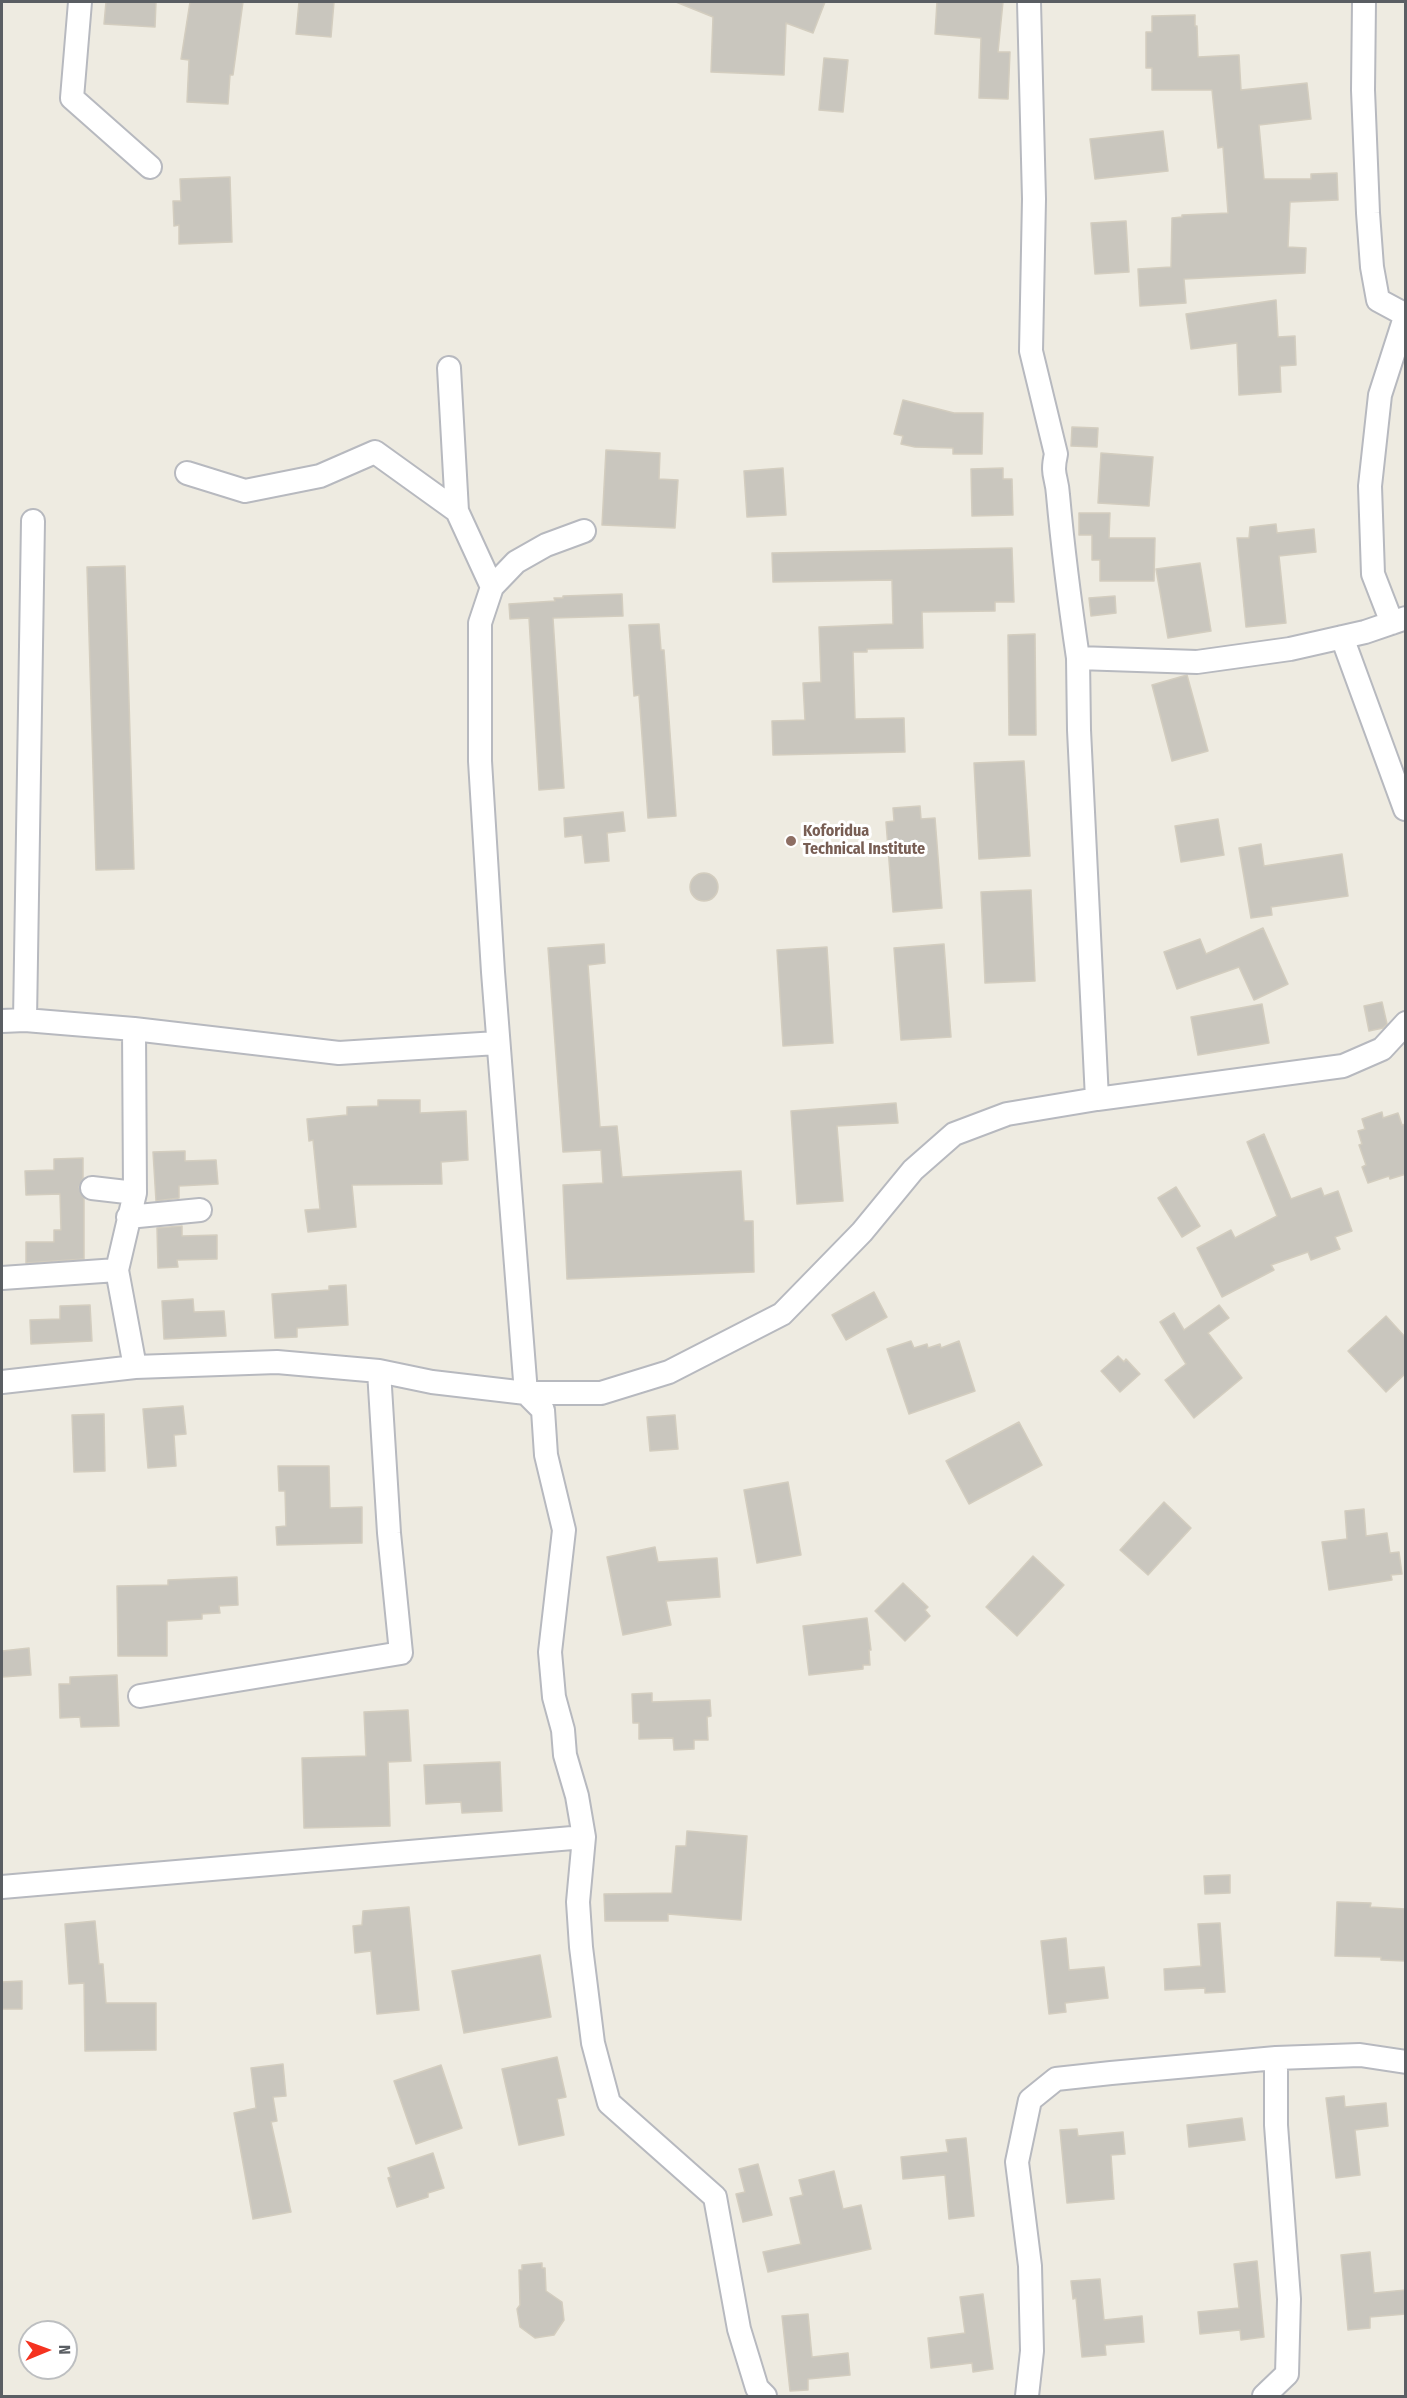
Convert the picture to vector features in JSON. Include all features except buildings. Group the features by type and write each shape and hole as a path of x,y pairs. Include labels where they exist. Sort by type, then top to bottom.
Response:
{"street":[{"path":"80,2 72,98 150,166"},
{"path":"1029,2 1034,199 1031,351 1056,454 1052,471 1058,491 1061,536 1078,658 1079,730 1098,1098"},
{"path":"1078,658 1197,662 1290,649 1399,621 1373,574 1370,486 1380,395 1405,314 1378,300 1372,267 1363,90 1364,2"},
{"path":"449,368 457,511 492,587"},
{"path":"188,473 245,491 320,477 375,452 457,511"},
{"path":"26,1020 33,521"},
{"path":"584,531 546,544 516,562 492,587 480,624 480,761 497,1043 526,1393 543,1410 546,1455 564,1530 550,1652 554,1697 563,1730 565,1755 577,1796 584,1837 578,1902 580,1947 593,2043 609,2103 715,2197 739,2329 757,2388 765,2397"},
{"path":"1342,637 1406,811"},
{"path":"2,1021 26,1020 134,1029 339,1053 497,1043"},
{"path":"2,1382 135,1367 277,1362 380,1371 432,1382 526,1393 601,1393 669,1372 782,1314 862,1232 914,1170 954,1134 1007,1114 1098,1098 1343,1066 1382,1049 1406,1023"},
{"path":"134,1029 135,1193 117,1270 135,1367"},
{"path":"92,1188 135,1193"},
{"path":"128,1217 200,1210"},
{"path":"2,1278 117,1270"},
{"path":"140,1696 401,1653 389,1533 380,1371"},
{"path":"2,1887 584,1837"},
{"path":"1027,2397 1032,2351 1030,2266 1017,2162 1030,2100 1056,2079 1276,2058 1360,2055 1406,2062"},
{"path":"1264,2397 1287,2374 1289,2299 1276,2125 1276,2058"}],"place":[{"name":"Koforidua Technical Institute","path":"791,841"}]}
